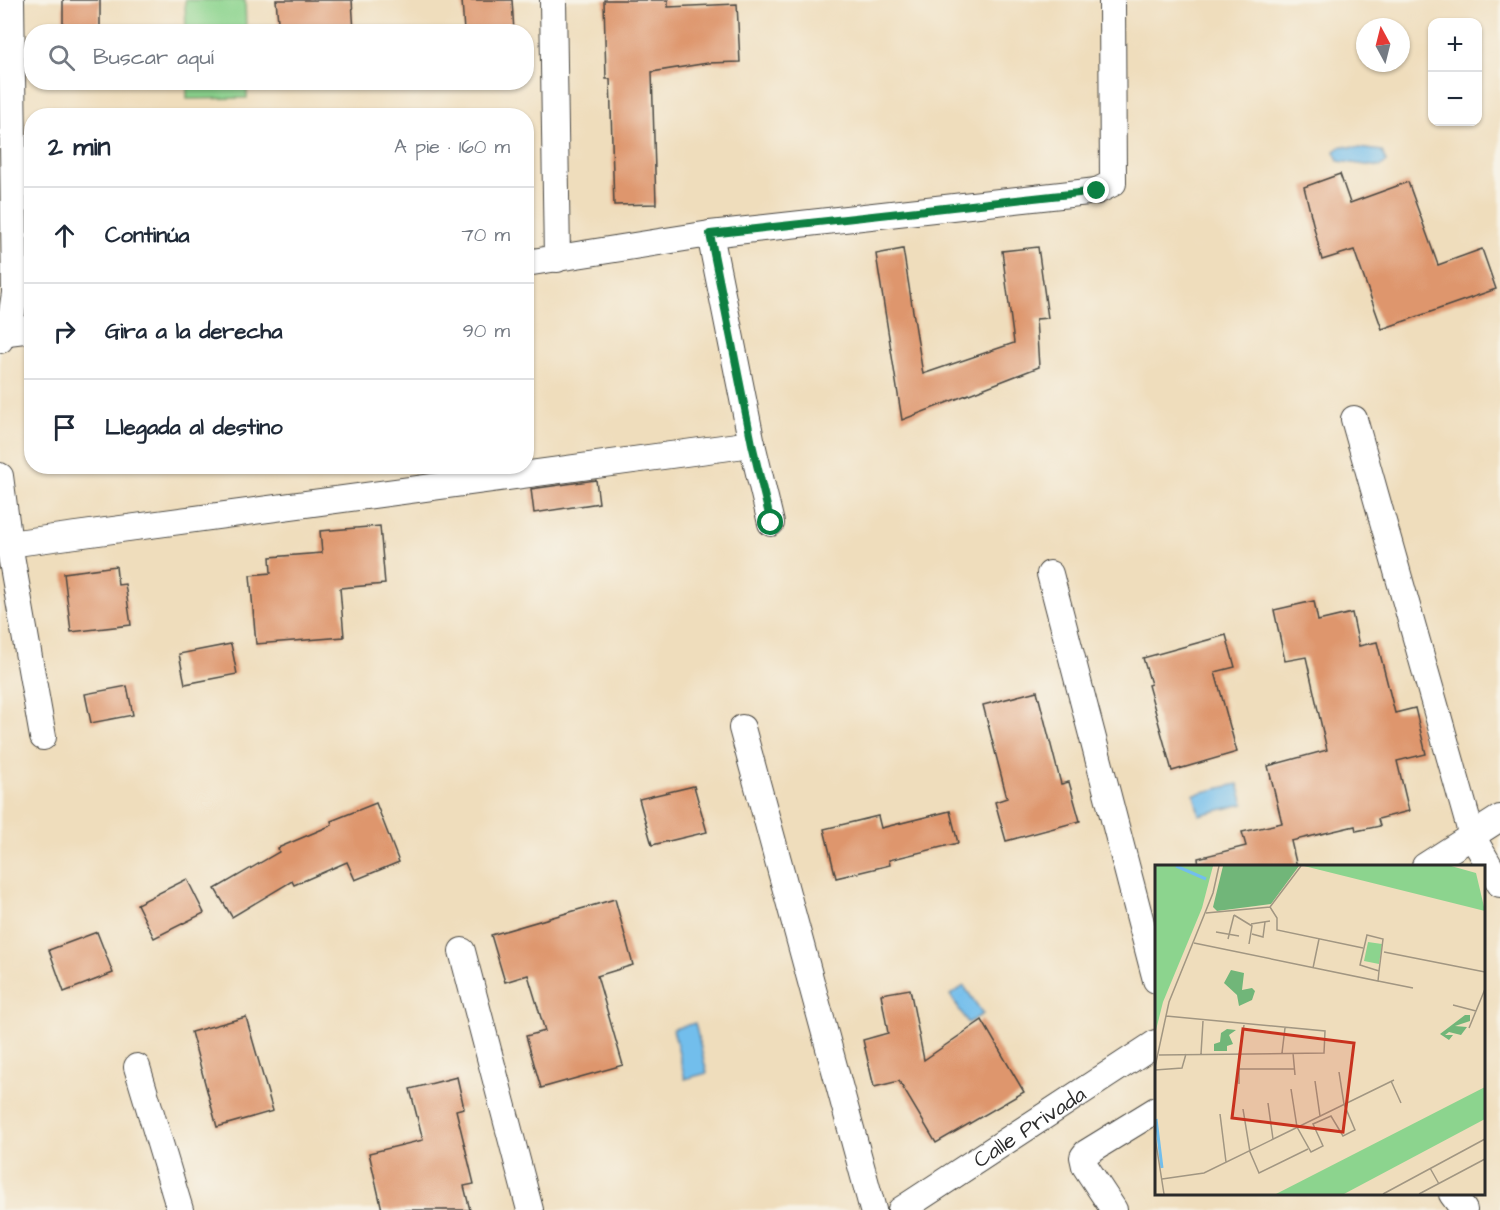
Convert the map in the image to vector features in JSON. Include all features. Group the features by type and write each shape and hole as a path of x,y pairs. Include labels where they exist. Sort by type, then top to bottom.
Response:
{"street":[{"path":"1,336 12,313 15,293 11,0"},
{"path":"553,0 557,259"},
{"path":"534,262 710,234 1097,191 1113,183 1112,0"},
{"path":"710,234 752,444 771,523"},
{"path":"1,336 24,331"},
{"path":"1354,418 1472,836 1500,884"},
{"path":"534,473 752,444"},
{"path":"9,544 529,474"},
{"path":"0,476 9,544 43,737"},
{"path":"1050,574 1155,976"},
{"path":"742,728 873,1210"},
{"path":"1428,865 1500,818"},
{"path":"462,951 530,1210"},
{"name":"Calle Privada","path":"901,1210 1155,1044"},
{"path":"137,1067 180,1210"},
{"path":"1114,1210 1085,1166 1083,1157 1155,1111"},
{"path":"1453,1195 1464,1210"}],"green space":[{"path":"185,0 245,0 246,24 186,24"},
{"path":"187,90 247,90 247,98 187,99"}],"water":[{"path":"1342,146 1382,151 1386,162 1380,167 1338,161 1335,151"},
{"path":"1238,784 1244,804 1199,815 1194,794"},
{"path":"964,986 983,1014 968,1023 950,995"},
{"path":"695,1023 707,1073 685,1079 673,1029"}],"building":[{"path":"63,0 100,0 100,24 63,24"},
{"path":"276,0 352,0 354,24 278,24"},
{"path":"462,0 512,0 514,24 464,24"},
{"path":"604,0 668,0 668,7 737,4 740,62 708,63 652,72 656,204 614,205 610,79 606,79"},
{"path":"1340,174 1350,203 1408,182 1438,265 1482,249 1496,289 1382,329 1354,250 1322,260 1304,187"},
{"path":"1038,247 1048,318 1036,319 1039,367 902,420 876,254 903,249 923,374 1014,343 1002,251"},
{"path":"596,480 599,503 534,513 531,489"},
{"path":"380,526 385,584 340,588 344,637 256,644 250,575 271,573 270,557 322,553 320,531"},
{"path":"116,566 118,585 125,584 131,625 71,632 64,573"},
{"path":"1314,601 1318,621 1352,613 1359,646 1377,642 1395,713 1415,708 1426,754 1397,761 1409,811 1378,819 1380,826 1356,831 1355,826 1291,841 1297,865 1199,865 1198,858 1246,846 1242,832 1282,823 1268,766 1327,750 1306,657 1285,661 1274,610"},
{"path":"1226,635 1235,667 1215,672 1237,752 1172,771 1148,685 1151,684 1143,658"},
{"path":"231,644 237,674 185,684 179,654"},
{"path":"127,686 133,715 91,723 85,694"},
{"path":"1037,691 1061,784 1069,782 1080,821 1006,841 995,802 1007,798 983,705"},
{"path":"694,786 707,832 652,845 639,799"},
{"path":"376,803 399,862 355,880 347,862 294,885 292,881 232,917 215,889 279,852 278,848 332,825 331,821"},
{"path":"950,811 958,843 889,860 890,865 836,878 824,829 878,816 881,828"},
{"path":"187,879 204,913 154,938 137,904"},
{"path":"615,899 633,965 597,976 623,1065 541,1088 526,1036 545,1031 528,975 505,982 491,935"},
{"path":"97,932 113,973 64,992 49,950"},
{"path":"910,989 924,1060 982,1020 1024,1092 936,1143 899,1081 874,1087 863,1040 888,1033 881,994"},
{"path":"246,1017 273,1111 217,1127 191,1032"},
{"path":"457,1077 464,1108 456,1110 474,1184 464,1186 470,1210 382,1210 369,1153 423,1140 410,1089"}],"route":[{"path":"771,523 752,444 710,234 1097,191"}]}
